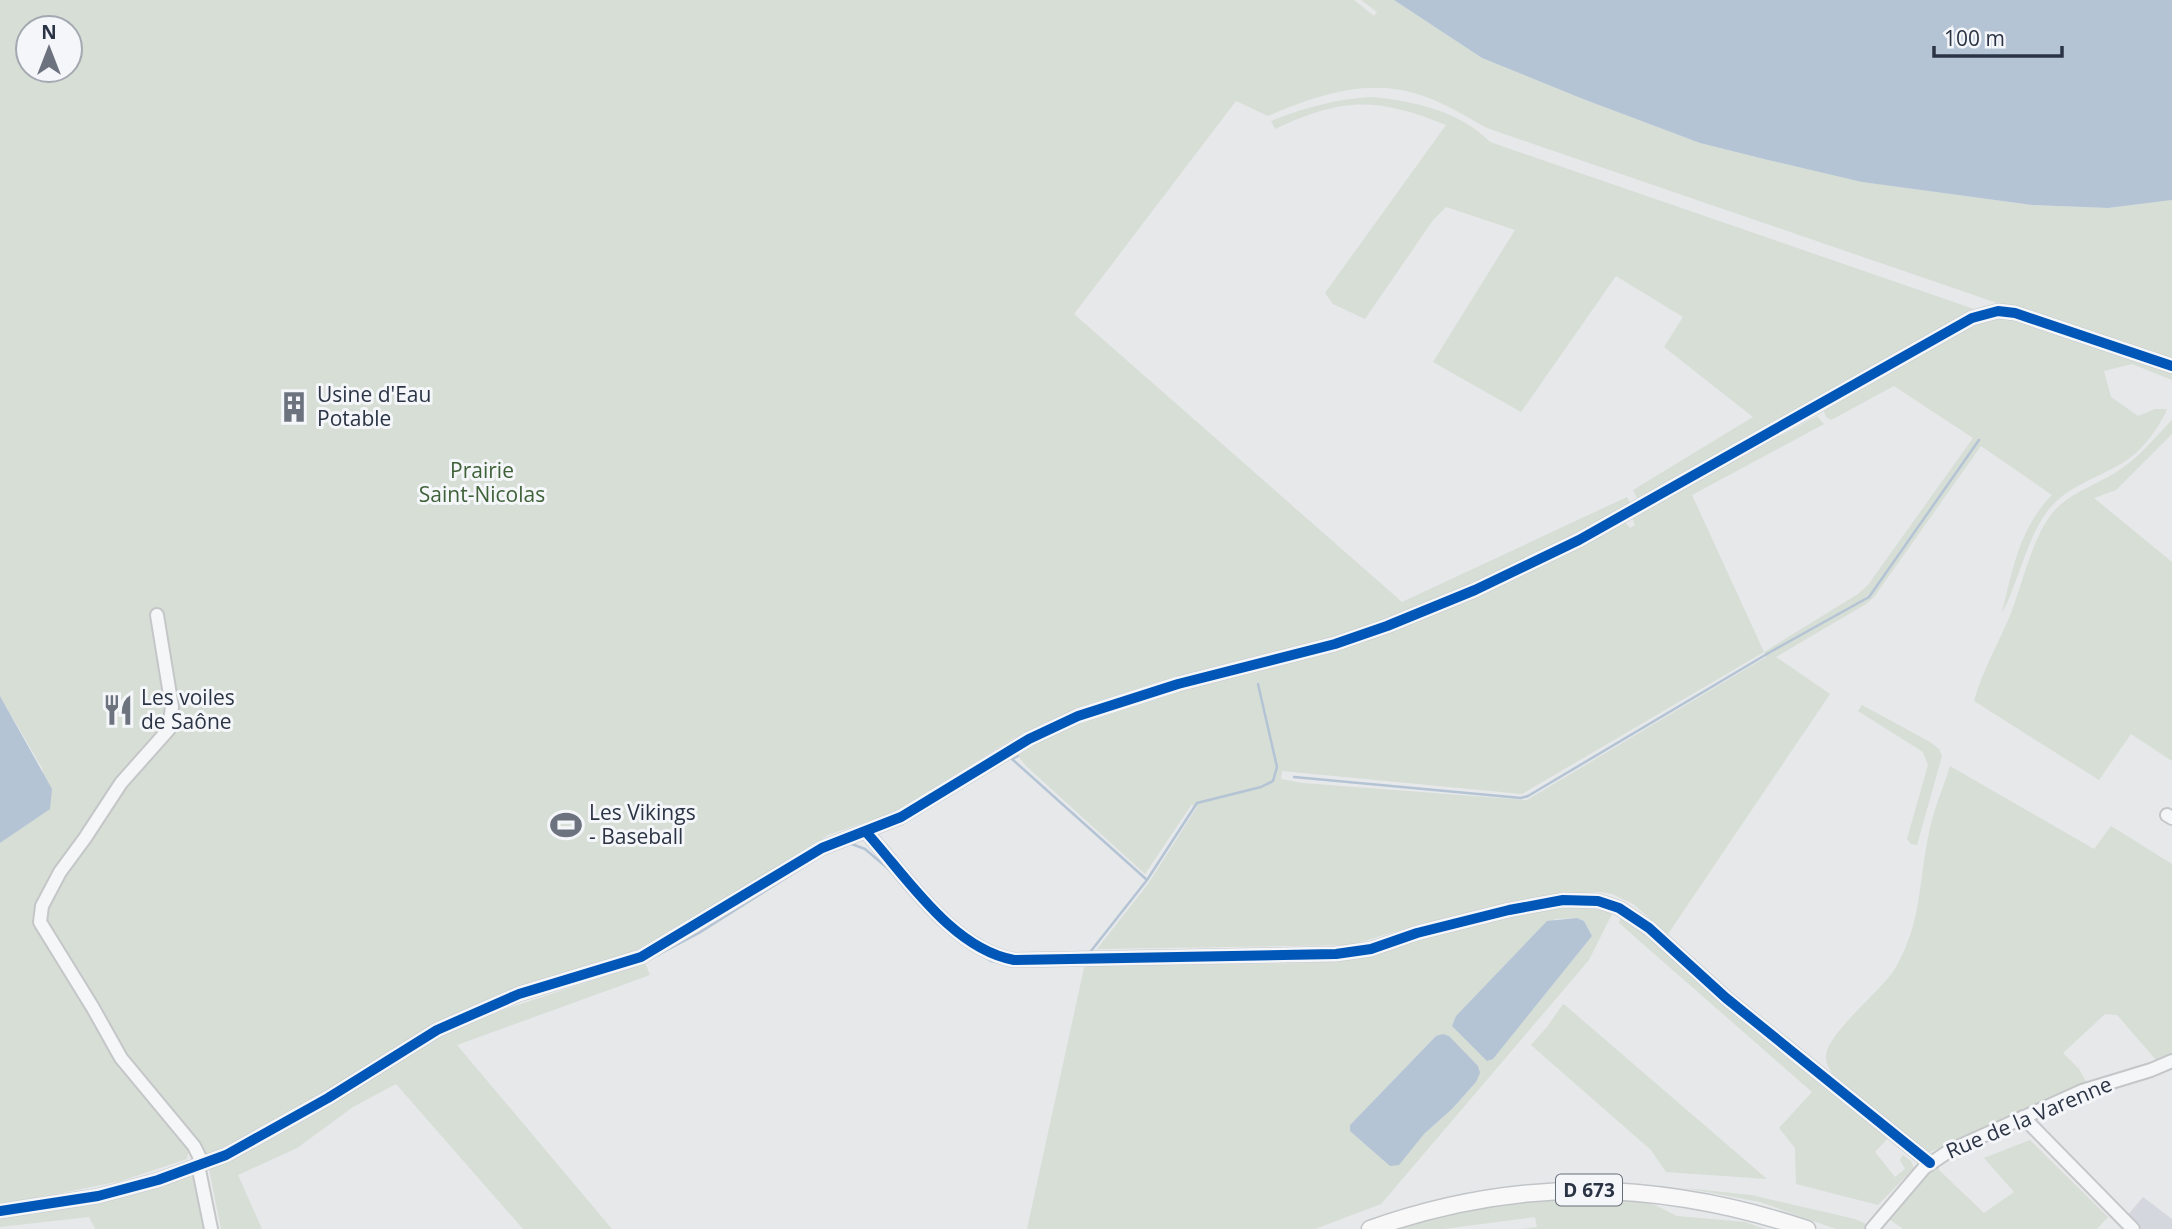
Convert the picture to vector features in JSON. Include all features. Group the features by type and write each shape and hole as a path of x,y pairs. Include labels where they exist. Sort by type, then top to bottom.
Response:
{"main road":[{"name":"D 673","path":"1370,1229 1439,1208 1505,1196 1585,1190 1633,1191 1705,1201 1807,1229"}],"street":[{"path":"0,1211 98,1196 158,1180 226,1155 328,1098 437,1030 519,994 641,957 822,848 866,832 920,807 1029,739 1078,716 1178,684 1335,644 1475,590 1579,540 1972,318 1998,311 2015,313 2172,366"},
{"path":"157,615 172,707 169,729 121,783 60,872 42,906 40,922 121,1058 194,1146 201,1165 211,1229"},
{"path":"866,832 932,909 984,951 1014,960 1336,954 1371,949 1417,933 1509,910 1563,901 1598,901 1619,908 1648,928 1727,998 1930,1163"},
{"name":"Rue de la Varenne","path":"1872,1229 1930,1163 1962,1144 2092,1086 2151,1070 2172,1061"},
{"path":"2023,1116 2133,1229"}],"shaded area":[{"path":"2143,1197 2172,1219 2172,1229 2139,1229 2127,1216"}],"green space":[{"name":"Prairie Saint-Nicolas","path":"0,0 1354,0 1374,16 1377,12 1361,0 1394,0 1482,58 1700,143 1863,182 2032,205 2108,208 2172,200 2172,360 2003,305 1487,128 1442,104 1414,93 1395,89 1358,89 1321,96 1268,116 1236,101 1074,314 1402,602 1627,497 1630,503 1553,545 1384,623 1077,710 1044,723 1012,739 897,811 828,835 682,926 627,956 452,1018 400,1044 311,1101 209,1154 188,1153 187,1159 121,1181 0,1203 0,843 49,809 42,768 0,696"},
{"path":"1372,97 1435,109 1465,122 1490,142 1974,309 1638,500 1633,490 1753,417 1664,347 1683,317 1616,276 1521,412 1433,362 1515,230 1446,207 1433,220 1365,319 1333,304 1325,293 1446,125 1400,109 1360,104 1321,111 1275,129 1271,121 1320,105"},
{"path":"1995,317 2019,318 2172,371 2172,380 2132,364 2104,371 2111,397 2138,416 2155,409 2167,409 2150,437 2127,460 2073,489 2054,503 2033,537 2002,613 2025,535 2052,495 1981,446 1874,597 1776,657 1830,694 1668,934 1633,904 1612,894 1600,892 1564,894 1420,924 1351,945 1097,949 1148,884 1197,807 1192,804 1145,874 1026,766 1018,756 1022,748 1079,721 1169,692 1329,649 1624,521 1630,528 1635,525 1632,517 1817,416 1824,424 1692,495 1764,652 1858,594 1868,585 1973,438 1894,386 1831,420 1826,417 1824,411 1968,326","holes":["1764,652 1766,657 1527,800 1302,783 1281,779 1282,771 1522,794"]},
{"path":"2172,420 2172,434 2116,490 2094,498 2172,562 2172,761 2131,734 2099,780 1974,701 1985,669 2009,618 2034,547 2047,521 2069,498 2126,465"},
{"path":"1862,705 1930,742 1939,749 1942,756 1917,845 1911,844 1907,839 1928,765 1923,752 1858,711"},
{"path":"1950,766 2094,849 2111,826 2172,864 2172,1053 2157,1061 2117,1015 2105,1014 2063,1053 2079,1069 2087,1083 1930,1152 1833,1074 1826,1055 1836,1034 1896,967 1911,934 1930,829"},
{"path":"1581,907 1613,912 1589,960 1381,1204 1315,1229 1027,1229 1086,966 1303,963 1370,957 1431,935 1545,910","holes":["1577,918 1584,921 1592,936 1493,1059 1555,919","1436,1036 1476,1082 1452,1109 1424,1134 1350,1125"]},
{"path":"1621,916 1645,932 1889,1137 1875,1152 1895,1177 1905,1169 1900,1160 1903,1155 1911,1161 1914,1168 1878,1205 1796,1184 1795,1148 1779,1128 1812,1092 1619,923"},
{"path":"645,963 650,975 457,1045 612,1229 523,1229 396,1084 353,1107 297,1148 238,1175 262,1229 221,1229 209,1169 212,1166 433,1038 472,1020"},
{"path":"1563,1004 1767,1179 1666,1172 1651,1150 1531,1045"},
{"path":"2030,1140 2108,1217 2097,1229 1903,1229 1889,1219 1912,1189 1939,1166 1939,1170 1984,1213 2014,1192 1984,1158"},
{"path":"188,1175 199,1181 208,1229 95,1229 89,1217 0,1227 0,1214 87,1204"},
{"path":"1685,1188 1751,1195 1855,1219 1869,1225 1865,1229 1836,1229 1760,1202"},
{"path":"1559,1198 1632,1200 1655,1205 1677,1216 1745,1222 1765,1229 1521,1229 1537,1227 1535,1217 1443,1229 1393,1229 1475,1208"}],"water":[{"path":"1394,0 2172,0 2172,200 2108,208 2032,205 1862,182 1700,143 1482,58"},
{"path":"0,696 52,789 50,809 0,843"},
{"path":"1577,918 1584,921 1592,936 1493,1059 1487,1061 1452,1026 1456,1016 1547,921"},
{"path":"1436,1036 1449,1036 1478,1066 1480,1073 1476,1082 1452,1109 1424,1134 1399,1165 1390,1166 1350,1131 1350,1125"}],"waterway":[{"path":"1294,777 1521,798 1528,796 1772,651 1869,597 1979,440"},
{"path":"1091,951 1147,880 1197,803 1261,787 1273,781 1277,767 1258,684"},
{"path":"1018,756 1012,759 1147,880"},
{"path":"849,843 865,849 892,872"},
{"path":"650,959 699,933 827,852"},
{"path":"981,954 991,961 1010,965"}],"cycle path":[{"path":"0,1211 98,1196 158,1180 226,1155 328,1098 437,1030 519,994 641,957 822,848 901,817 1029,739 1078,716 1178,684 1335,644 1475,590 1579,540 1972,318 1998,311 2015,313 2172,366"},
{"path":"866,832 914,889 950,926 970,942 991,953 1014,960 1336,954 1371,949 1417,933 1509,910 1563,900 1598,901 1619,908 1649,928 1726,998 1930,1163"}],"place":[{"name":"Usine d'Eau Potable","path":"294,407"},
{"name":"Les voiles de Saône","path":"118,710"},
{"name":"Les Vikings - Baseball","path":"566,825"}]}
